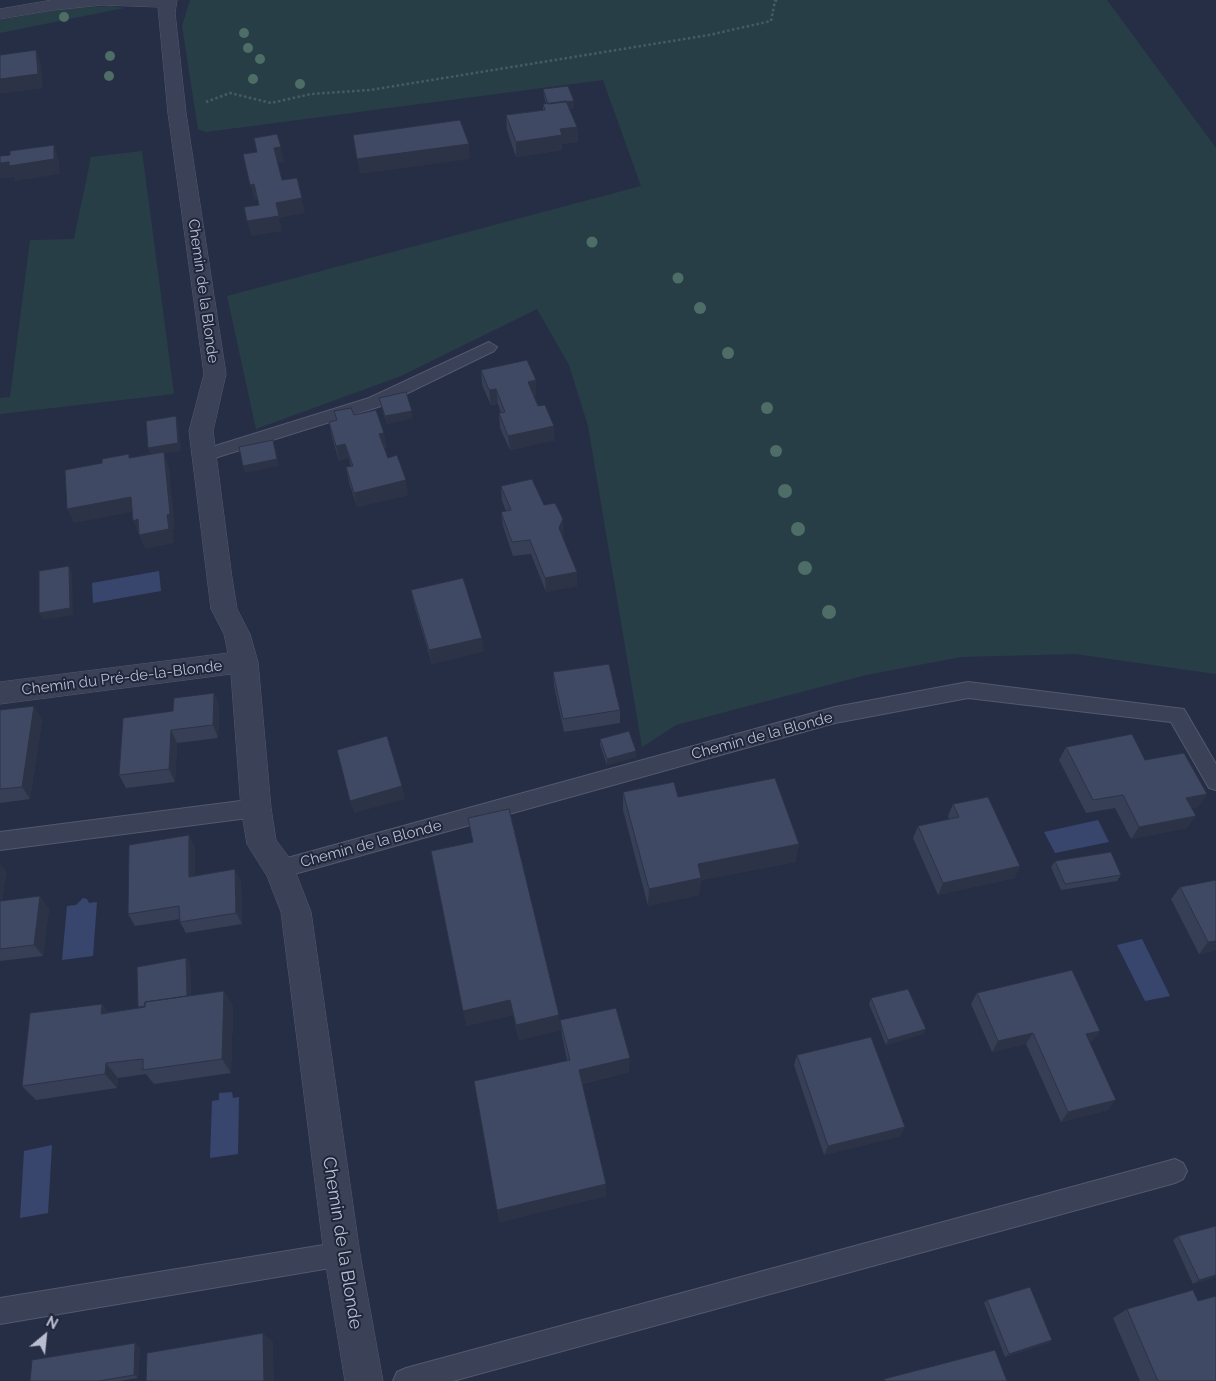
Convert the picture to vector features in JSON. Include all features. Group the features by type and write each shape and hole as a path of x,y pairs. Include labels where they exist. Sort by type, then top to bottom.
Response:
{"street":[{"path":"0,14 53,5 103,0 168,1"},
{"name":"Chemin de la Blonde","path":"168,1 166,13 177,113 215,374 201,431 224,608 237,634 244,662 256,808 262,844 280,869 296,912 342,1254 364,1381"},
{"name":"Chemin du Pré-de-la-Blonde","path":"0,693 244,662"}],"lane":[{"path":"205,455 375,402 489,347"},
{"name":"Chemin de la Blonde","path":"280,869 835,715 968,690 1178,715 1216,782"},
{"path":"0,841 256,808"},
{"path":"406,1381 1175,1170"},
{"path":"0,1311 342,1254"}],"path":[{"path":"177,113 230,93 271,103 311,94 370,90 709,34 771,21 774,1 778,0"}],"shaded area":[{"path":"190,0 1107,0 1216,148 1216,674 1075,654 961,657 866,675 676,725 642,747 588,426 569,365 537,309 401,376 256,429 227,296 641,186 603,80 206,132 198,129 182,26"},
{"path":"112,6 124,8 0,33 0,20 60,9"},
{"path":"142,151 174,394 0,414 0,398 10,397 30,240 74,239 91,157"}],"water":[{"path":"159,571 161,591 93,603 92,583"},
{"path":"1098,820 1109,842 1055,853 1044,832"},
{"path":"83,898 87,899 89,903 97,902 93,956 62,960 67,906 76,905"},
{"path":"1142,939 1170,996 1145,1001 1117,945"},
{"path":"232,1092 233,1098 239,1097 238,1154 210,1158 212,1101 219,1100 219,1093"},
{"path":"52,1145 48,1213 20,1218 24,1151"}],"building":[{"path":"36,50 38,74 0,79 0,55"},
{"path":"568,86 574,101 548,104 543,89"},
{"path":"566,101 577,127 560,129 562,135 516,142 506,115 545,110 543,104"},
{"path":"460,120 469,144 357,159 353,135"},
{"path":"277,134 281,147 274,148 282,180 297,178 302,198 276,203 279,216 247,221 244,207 259,205 254,184 250,185 243,154 257,152 254,138"},
{"path":"54,145 54,159 9,166 9,162 0,163 0,156 10,155 10,151"},
{"path":"527,360 536,380 528,382 538,406 545,405 554,426 508,436 499,413 505,412 496,389 489,390 481,370"},
{"path":"406,392 412,411 385,416 379,398"},
{"path":"351,408 354,415 376,410 384,433 379,434 388,458 397,455 406,480 354,493 346,467 353,466 345,444 336,446 329,422 337,420 334,411"},
{"path":"176,416 178,443 148,448 146,421"},
{"path":"273,440 277,459 243,466 239,447"},
{"path":"164,452 170,514 167,515 169,529 139,535 138,519 133,521 131,497 67,509 65,470 102,463 102,459 129,454 129,458"},
{"path":"532,479 544,505 555,503 563,519 559,528 577,572 545,578 530,540 512,542 501,512 511,510 501,486"},
{"path":"69,566 70,608 39,613 39,571"},
{"path":"463,578 482,638 429,650 411,590"},
{"path":"609,664 620,710 563,719 553,672"},
{"path":"214,693 213,725 171,730 169,769 119,775 123,718 173,711 174,698"},
{"path":"34,706 22,787 0,789 0,710"},
{"path":"629,731 636,751 607,759 600,739"},
{"path":"1132,734 1145,760 1184,753 1207,794 1186,798 1196,816 1139,827 1123,795 1093,800 1066,747"},
{"path":"387,736 402,786 350,801 337,750"},
{"path":"775,778 799,844 698,864 701,878 649,889 623,792 674,782 678,797"},
{"path":"988,797 1020,866 943,883 918,826 959,817 953,804"},
{"path":"509,809 559,1015 516,1025 510,1000 463,1011 431,851 473,842 468,818"},
{"path":"189,835 189,877 235,869 236,913 180,922 179,906 128,914 129,845"},
{"path":"1111,852 1121,875 1065,884 1055,861"},
{"path":"1216,880 1216,941 1208,942 1180,887"},
{"path":"40,896 34,945 0,949 0,901"},
{"path":"186,958 187,996 145,1002 145,1006 138,1007 137,967"},
{"path":"1072,970 1100,1031 1086,1034 1116,1100 1068,1112 1033,1033 998,1041 977,993"},
{"path":"908,989 926,1029 888,1040 871,998"},
{"path":"224,991 222,1059 143,1070 143,1059 106,1063 105,1074 22,1086 30,1013 102,1004 101,1014 145,1007 145,1002"},
{"path":"616,1008 630,1058 579,1070 606,1184 497,1210 474,1081 570,1060 560,1020"},
{"path":"871,1037 905,1127 828,1146 797,1055"},
{"path":"1216,1226 1216,1275 1199,1280 1178,1236"},
{"path":"1030,1287 1052,1340 1009,1354 987,1300"},
{"path":"1193,1290 1198,1301 1216,1296 1216,1381 1158,1381 1127,1309"},
{"path":"263,1333 264,1381 146,1381 147,1353"},
{"path":"135,1343 134,1375 99,1381 30,1381 32,1360"},
{"path":"995,1350 1007,1381 885,1381 884,1379"}]}
